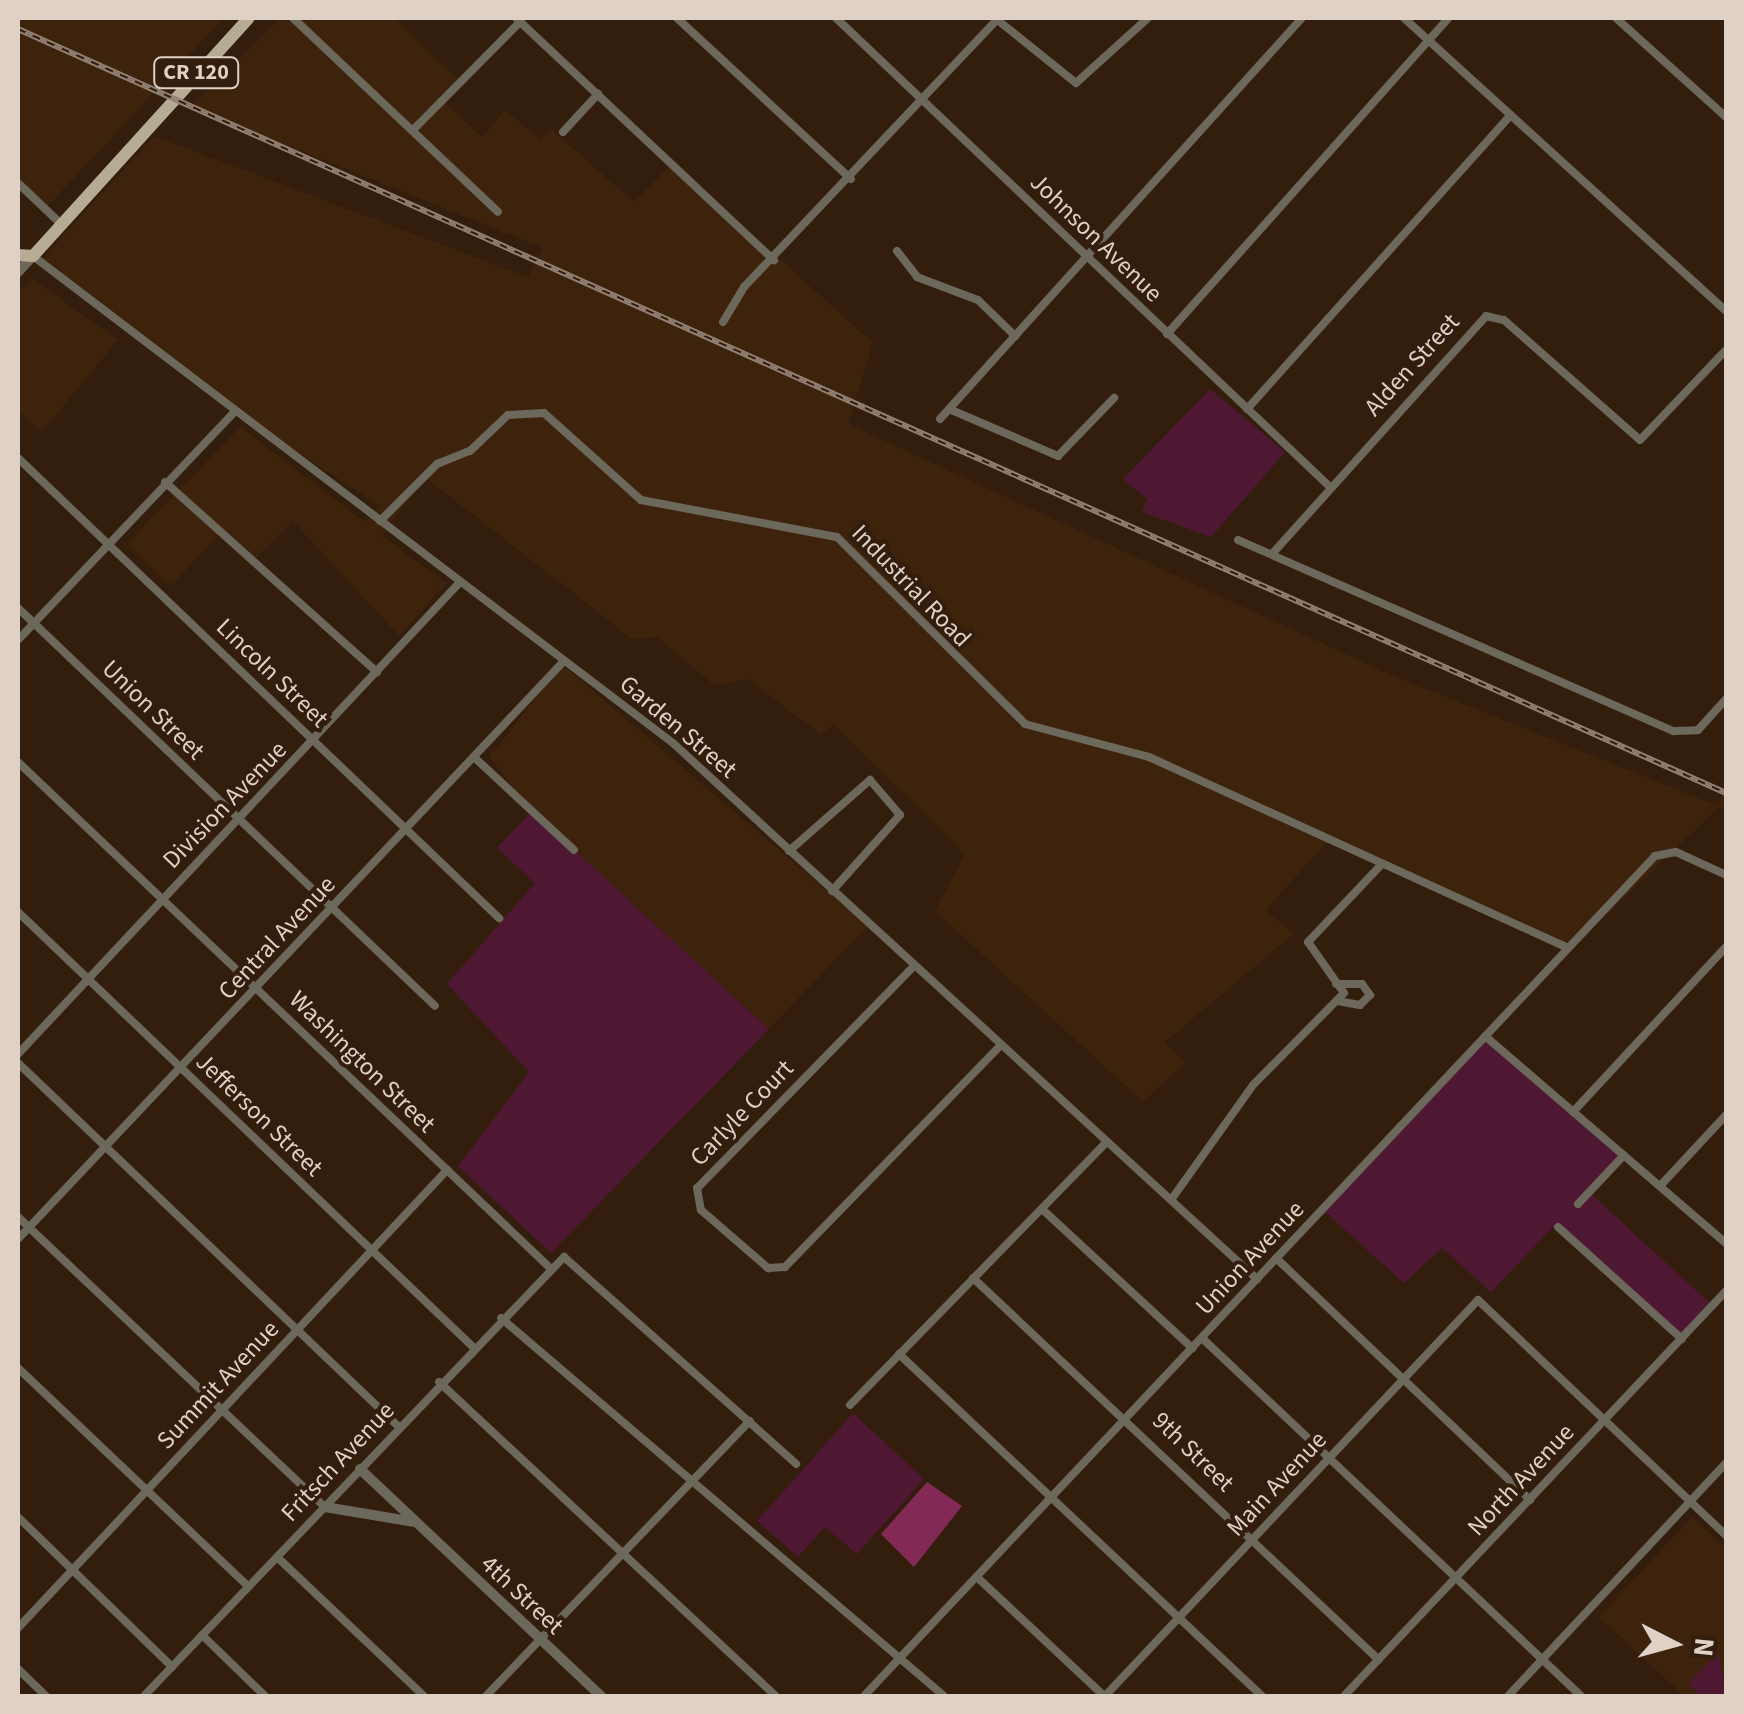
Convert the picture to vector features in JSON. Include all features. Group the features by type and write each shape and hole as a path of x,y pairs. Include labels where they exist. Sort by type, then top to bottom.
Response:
{"main road":[{"name":"CR 120","path":"33,256 249,18"},
{"path":"18,255 33,256"}],"street":[{"path":"293,18 498,212"},
{"path":"677,18 851,178"},
{"name":"Johnson Avenue","path":"836,18 1330,487"},
{"path":"723,322 774,260 997,18 1076,84 1148,18"},
{"path":"940,419 1302,18"},
{"path":"1404,18 1726,311"},
{"path":"1167,334 1449,18"},
{"path":"1616,18 1726,117"},
{"path":"414,129 520,19 774,260"},
{"path":"564,132 598,94"},
{"path":"1247,409 1511,115"},
{"path":"18,184 60,223"},
{"path":"897,251 916,276 978,300 1015,336"},
{"path":"18,272 33,256"},
{"name":"Garden Street","path":"33,256 673,744 1256,1279"},
{"name":"Alden Street","path":"1272,554 1486,316 1504,320 1640,440 1726,350"},
{"path":"950,409 1058,456 1114,398"},
{"path":"18,640 235,411"},
{"name":"Industrial Road","path":"380,521 438,464 470,450 508,415 544,413 641,500 838,537 1026,724 1150,757 1568,948"},
{"name":"Lincoln Street","path":"18,458 499,918"},
{"path":"165,482 376,672"},
{"path":"1238,540 1691,732 1726,700"},
{"name":"Division Avenue","path":"18,1054 460,582"},
{"name":"Union Street","path":"18,608 435,1006"},
{"name":"Central Avenue","path":"18,1240 564,661"},
{"path":"475,758 574,850"},
{"name":"Washington Street","path":"18,762 549,1267"},
{"path":"789,850 870,780 900,815 832,891"},
{"name":"Union Avenue","path":"864,1696 1568,948 1669,851 1726,875"},
{"path":"1171,1200 1253,1085 1344,993 1308,942 1381,864"},
{"name":"Jefferson Street","path":"18,912 473,1347"},
{"path":"1573,1112 1726,947"},
{"name":"Carlyle Court","path":"913,966 697,1188 701,1210 768,1268 785,1267 1000,1046"},
{"path":"1336,984 1362,984 1370,995 1360,1004 1336,1001"},
{"path":"1485,1036 1726,1243"},
{"path":"18,1063 399,1427"},
{"path":"1660,1186 1726,1115"},
{"path":"850,1405 1107,1142"},
{"path":"1578,1204 1624,1155"},
{"name":"Summit Avenue","path":"18,1628 448,1170"},
{"path":"1042,1208 1192,1348"},
{"path":"18,1218 324,1506 416,1523"},
{"path":"1558,1226 1682,1339"},
{"name":"Fritsch Avenue","path":"144,1696 549,1267 564,1257 750,1421"},
{"path":"1276,1258 1530,1500"},
{"name":"9th Street","path":"973,1278 1128,1418 1380,1660"},
{"name":"North Avenue","path":"1344,1696 1726,1291"},
{"name":"Main Avenue","path":"1104,1696 1478,1300 1606,1420"},
{"path":"501,1318 944,1696"},
{"path":"1203,1339 1581,1696"},
{"path":"899,1354 1262,1696"},
{"path":"18,1368 248,1586"},
{"path":"439,1382 776,1696"},
{"path":"1606,1420 1726,1535"},
{"path":"486,1696 750,1421 796,1464"},
{"path":"1508,1696 1726,1462"},
{"name":"4th Street","path":"360,1469 601,1696"},
{"path":"18,1516 172,1666"},
{"path":"277,1556 424,1696"},
{"path":"978,1578 1104,1696"},
{"path":"202,1635 266,1696"},
{"path":"18,1669 46,1696"}],"shaded area":[{"path":"18,18 224,18 44,210 18,186"},
{"path":"280,18 394,18 459,81 442,100 482,137 505,110 541,140 551,129 634,202 673,163 873,343 848,424 1389,674 1718,806 1726,782 1726,810 1719,807 1570,950 1327,842 1266,910 1294,934 1165,1042 1185,1063 1143,1102 935,911 965,854 834,724 821,735 748,679 715,686 657,637 632,639 425,477 382,536 446,583 399,636 293,521 253,561 219,534 171,586 127,544 240,427 365,522 378,505 235,411 39,262 154,136 528,277 543,248 191,107"},
{"path":"33,279 118,340 42,432 18,410 18,293"},
{"path":"1210,389 1285,452 1211,537 1142,512 1147,499 1123,479"},
{"path":"562,664 868,926 769,1029 532,811 489,757"},
{"path":"532,811 769,1029 551,1253 458,1166 529,1072 447,984 535,883 497,848"},
{"path":"1490,1036 1625,1157 1589,1192 1714,1307 1682,1342 1557,1223 1491,1292 1442,1248 1404,1283 1324,1211"},
{"path":"853,1413 924,1479 857,1554 825,1527 798,1557 757,1521"},
{"path":"927,1482 962,1506 914,1567 881,1534"},
{"path":"1692,1517 1726,1548 1726,1696 1684,1696 1599,1617"},
{"path":"1718,1652 1726,1696 1701,1696 1688,1684"}],"railway":[{"path":"18,29 1726,793"}]}
